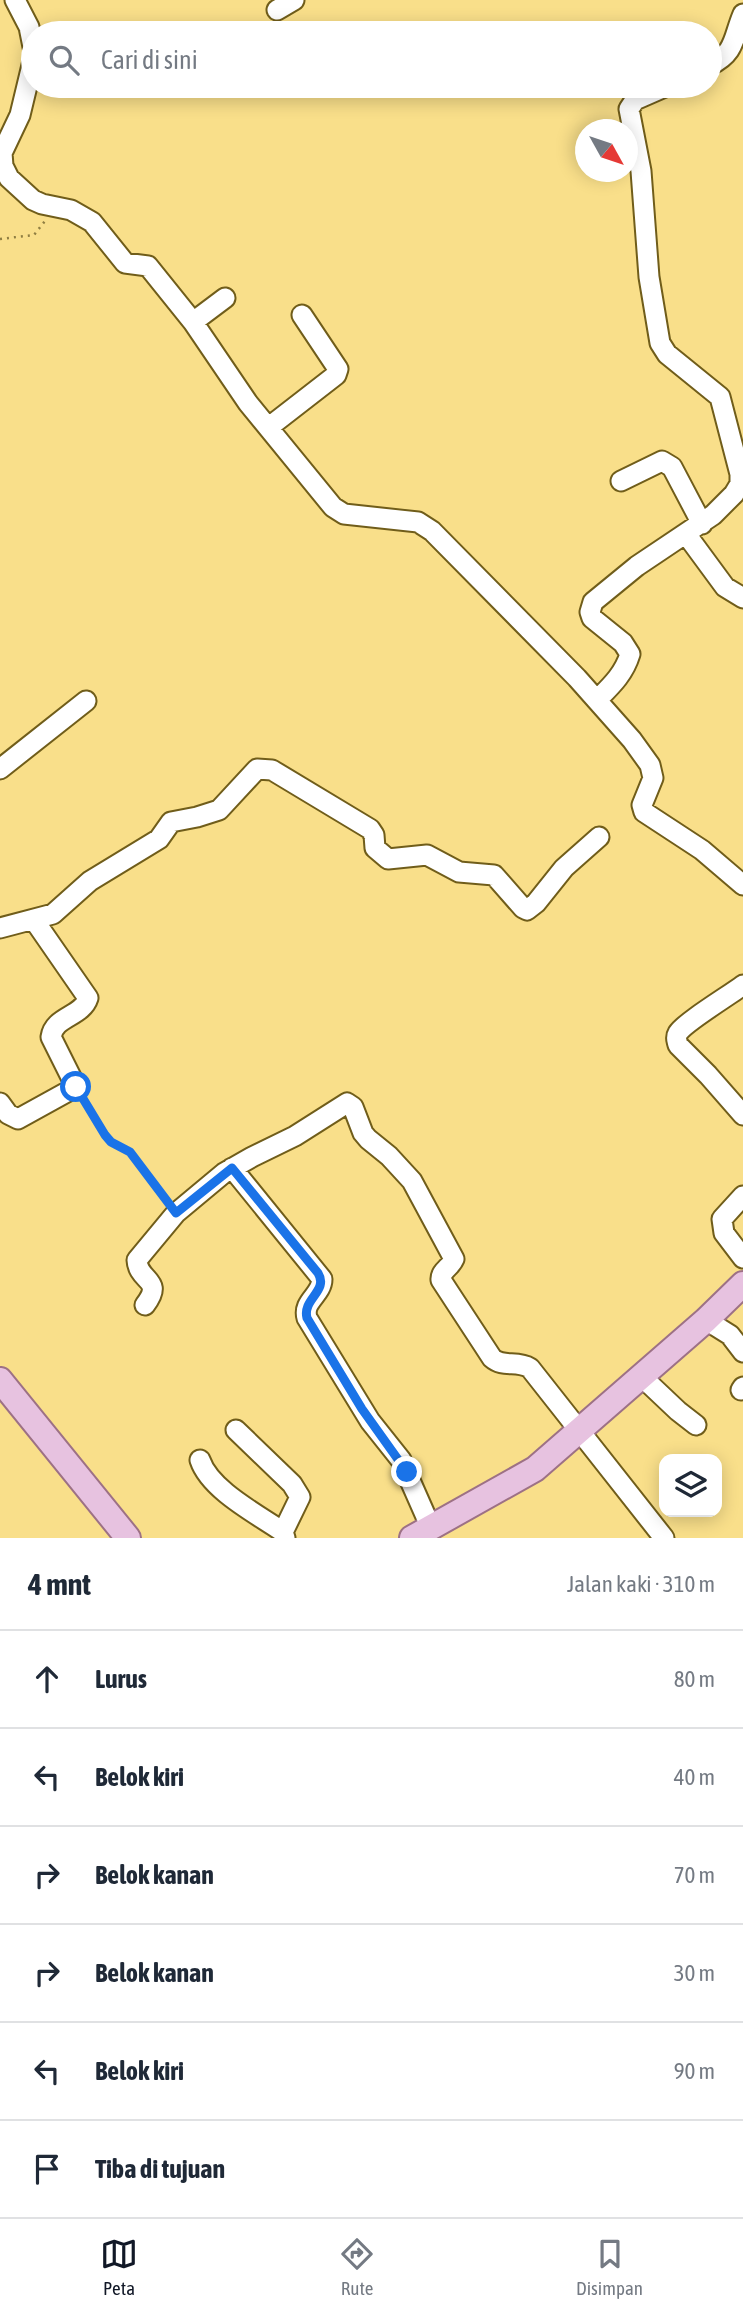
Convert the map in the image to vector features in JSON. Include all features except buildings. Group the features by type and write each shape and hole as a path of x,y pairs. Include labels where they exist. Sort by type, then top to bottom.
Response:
{"main road":[{"path":"421,1533 526,1476 706,1320 743,1284"},
{"path":"0,1380 128,1538"}],"street":[{"path":"15,0 26,21"},
{"path":"722,58 729,52 743,14"},
{"path":"24,98 20,115 2,153 3,166 19,189 33,200 71,210 92,222 125,263 148,266 193,322 248,402 321,495 344,514 418,522 432,531 597,700 632,740 650,765 653,778 642,805 644,812 702,850 743,885"},
{"path":"597,700 619,677 630,654 623,643 592,618 590,607 593,602 638,566 694,529 734,494 740,484 740,474 720,397 667,354 660,342 649,277 642,171 629,108 640,98"},
{"path":"193,322 225,298"},
{"path":"269,427 336,375 338,369 302,314"},
{"path":"621,481 662,461 672,467 694,529 725,587 743,598"},
{"path":"0,769 86,701"},
{"path":"0,928 53,914 90,881 159,839 171,822 219,810 257,769 272,770 370,829 374,835 375,848 384,857 393,859 427,855 459,872 491,874 527,909 536,903 564,868 599,838"},
{"path":"0,1103 9,1114 18,1119 76,1087 51,1037 51,1031 83,1007 88,998 34,920"},
{"path":"743,985 701,1014 678,1033 676,1039 678,1045 708,1074 743,1115"},
{"path":"145,1305 152,1296 153,1289 137,1260 176,1213 232,1168 295,1136 347,1103 353,1107 363,1132 402,1168 421,1196 454,1259 452,1265 443,1271 441,1280 492,1358 501,1364 516,1362 530,1368 664,1538"},
{"path":"232,1168 322,1279 322,1285 307,1306 307,1318 370,1421 401,1460 421,1533"},
{"path":"743,1196 722,1219 724,1233 743,1258"},
{"path":"706,1320 730,1335 743,1352"},
{"path":"641,1376 678,1412 696,1425"},
{"path":"200,1460 204,1474 217,1486 284,1535 300,1496 292,1484 236,1430"}],"path":[{"path":"0,239 37,234 54,207"},
{"path":"76,1087 105,1135 111,1142 130,1152 176,1213"}],"route":[{"path":"76,1087 105,1135 111,1142 130,1152 176,1213 232,1168 322,1279 322,1285 305,1311 307,1318 362,1409 407,1472"}]}
